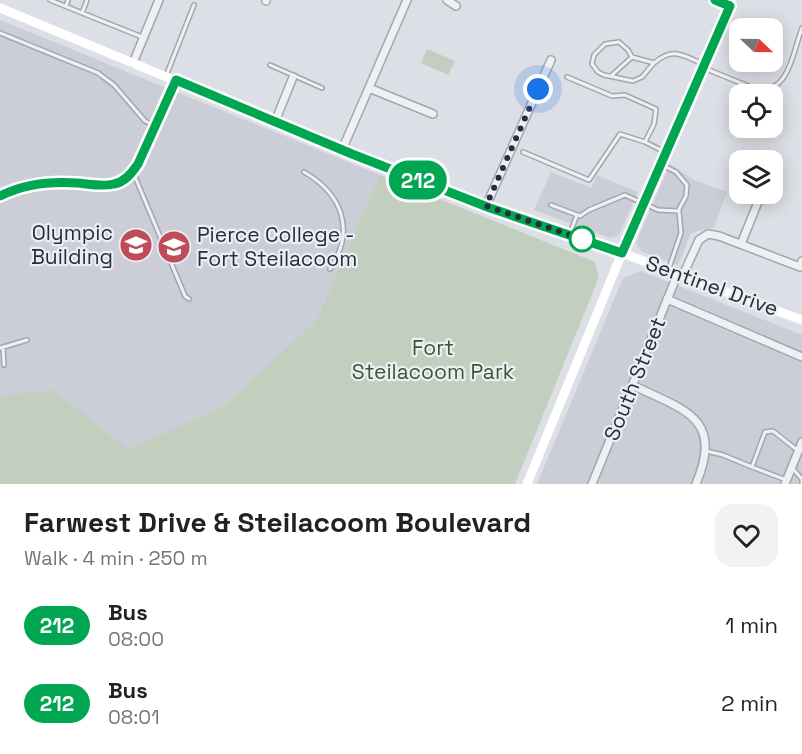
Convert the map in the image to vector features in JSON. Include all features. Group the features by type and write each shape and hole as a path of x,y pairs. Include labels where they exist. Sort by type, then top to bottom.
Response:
{"street":[{"path":"133,63 159,0"},
{"path":"342,150 406,0"},
{"path":"447,0 456,6"},
{"path":"527,484 643,203 732,2 715,0"},
{"name":"Sentinel Drive","path":"0,8 342,150 486,206 681,274 802,320"},
{"path":"486,206 551,60"},
{"path":"275,122 293,77"},
{"path":"369,88 433,114"},
{"path":"757,204 741,244 801,265"},
{"name":"South Street","path":"592,484 667,299 703,236 713,234 741,244"},
{"path":"667,299 802,357"},
{"path":"632,385 681,408 695,418 704,432 706,451 704,465 696,484"},
{"path":"785,482 802,442"}],"lane":[{"path":"50,0 143,38"},
{"path":"66,6 68,0"},
{"path":"82,13 87,0"},
{"path":"166,76 194,5"},
{"path":"654,63 632,57 619,42 605,44 594,55 592,64 598,72 633,81 639,79 654,63 670,53 678,53 758,90 767,91 783,80 802,28"},
{"path":"0,33 93,70 111,84 145,122 155,126"},
{"path":"611,76 632,57"},
{"path":"270,66 322,88"},
{"path":"567,77 612,96 625,95 656,109 654,124 645,142"},
{"path":"0,196 28,185 43,183 116,184 133,172 176,80"},
{"path":"523,152 589,180 620,134 645,142 666,153"},
{"path":"661,164 676,172 687,185 686,195 679,210 681,233 668,270"},
{"path":"133,172 185,296 189,299"},
{"path":"304,172 324,185 340,208 344,229 343,239 337,259 330,269"},
{"path":"550,205 577,215 625,195 664,212 679,210"},
{"path":"569,235 577,215"},
{"path":"4,364 2,347 27,340"},
{"path":"752,466 765,432 773,431 799,453"},
{"path":"706,451 752,466 785,482"},
{"path":"792,467 802,479 802,484"}],"shaded area":[{"name":"Pierce College - Fort Steilacoom","path":"0,20 380,175 317,319 225,406 127,449 0,432"},
{"path":"670,164 694,180 727,192 714,227 691,233 678,265 641,251 636,243"},
{"path":"551,172 591,188 597,175 638,192 619,235 610,238 534,210"},
{"path":"641,271 802,335 802,484 537,484 623,278"}],"green space":[{"path":"427,49 455,61 448,75 421,63"},
{"name":"Fort Steilacoom Park","path":"380,175 595,262 599,277 515,484 0,484 0,396 53,390 127,449 225,406 317,319"}],"bus line":[{"name":"212","path":"0,196 28,185 43,183 108,185 123,180 133,172 138,164 176,80 352,154 490,208 622,253 730,6 715,0"}],"place":[{"name":"Olympic Building","path":"136,245"},
{"name":"Pierce College - Fort Steilacoom","path":"174,247"}],"route":[{"path":"538,89 486,206 590,242 582,239"}]}
